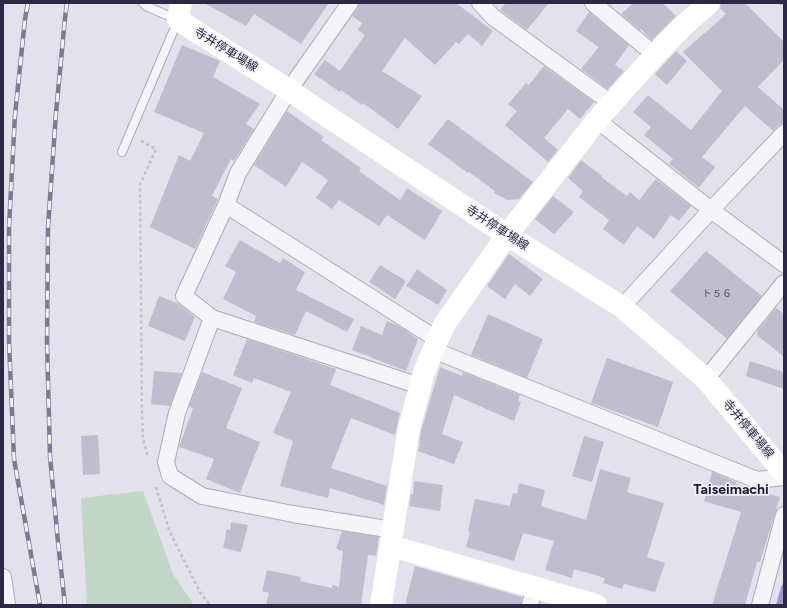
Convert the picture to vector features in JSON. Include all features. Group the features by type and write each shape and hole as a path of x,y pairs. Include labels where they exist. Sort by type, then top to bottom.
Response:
{"street":[{"path":"350,3 288,90 238,173 226,205 184,296 212,318 420,386"},
{"path":"480,3 492,17 611,104"},
{"path":"593,3 655,55"},
{"path":"381,605 409,428 424,372 444,325 507,235 597,120 655,55 682,27 709,3"},
{"name":"寺井停車場線","path":"180,11 288,90 507,235 622,307 706,379 784,473"},
{"path":"597,120 711,210 784,264"},
{"path":"622,307 784,133"},
{"path":"226,205 435,345 757,480 784,477"},
{"path":"706,379 784,283"},
{"path":"212,318 177,413 166,462 170,476 202,496 293,514 392,538 533,596 596,605"},
{"path":"760,605 784,515"},
{"path":"3,577 7,605"}],"lane":[{"path":"122,152 180,11 146,6 143,3"}],"path":[{"path":"780,3 784,6"},
{"path":"137,138 156,149 140,185 142,415 143,438 149,461"},
{"path":"154,483 169,530 200,592 210,605"}],"green space":[{"path":"143,491 173,574 194,605 87,605 81,498"}],"building":[{"path":"204,3 329,3 301,44 254,14 246,26"},
{"path":"359,3 456,3 493,31 482,46 468,34 459,44 456,42 435,65 405,38 382,71 422,96 398,129 363,103 362,105 341,90 340,92 314,74 325,60 340,71 365,35 358,30 362,23 352,16 358,8"},
{"path":"506,3 549,3 527,30 500,10"},
{"path":"633,3 663,3 676,16 652,40 641,29 640,30 621,14"},
{"path":"721,3 745,3 784,42 784,60 758,87 784,110 784,124 777,126 773,131 745,106 702,157 715,167 699,188 669,164 673,159 644,135 651,127 633,112 648,95 691,130 722,91 683,52 726,14 720,8"},
{"path":"589,12 629,45 615,65 624,71 608,89 581,69 599,47 576,31"},
{"path":"182,45 220,61 213,77 260,104 246,124 254,129 234,161 231,159 212,196 218,199 195,249 150,227 179,155 190,161 204,133 154,112"},
{"path":"676,51 687,61 667,85 655,74"},
{"path":"544,66 594,102 580,119 568,109 544,138 558,150 548,162 505,125 517,111 508,104 526,83 529,85"},
{"path":"287,111 324,137 321,140 361,168 359,171 400,200 407,188 442,211 425,240 387,215 379,226 339,200 332,209 316,198 328,180 302,162 286,187 254,165"},
{"path":"448,119 533,182 519,199 507,200 494,193 495,191 428,144"},
{"path":"581,160 627,196 630,192 639,200 656,179 691,206 679,221 671,215 654,239 637,226 624,245 603,229 609,220 579,197 583,191 568,178"},
{"path":"553,196 574,212 554,234 535,219"},
{"path":"240,240 280,263 283,258 305,272 296,290 354,319 347,332 306,311 295,335 254,322 256,316 223,299 236,272 225,266"},
{"path":"706,251 762,296 727,339 670,291"},
{"path":"509,254 543,279 530,296 515,284 505,299 487,286"},
{"path":"380,265 406,281 395,299 369,282"},
{"path":"417,269 447,290 438,305 406,286"},
{"path":"159,296 179,304 195,317 185,341 148,326"},
{"path":"776,308 784,314 784,357 757,335 758,330"},
{"path":"488,314 543,339 527,378 471,355"},
{"path":"387,321 399,326 418,339 406,371 352,350 361,326 382,335"},
{"path":"247,339 336,369 330,385 400,413 395,435 351,418 331,468 387,486 384,505 330,488 328,498 280,486 293,441 273,433 291,392 254,378 252,383 233,375"},
{"path":"607,358 673,382 658,427 591,403"},
{"path":"750,361 784,372 784,389 746,376"},
{"path":"440,367 462,376 463,372 520,395 518,400 521,402 514,421 454,395 442,434 463,442 454,464 418,451 421,431"},
{"path":"154,371 182,373 170,406 151,404"},
{"path":"202,372 242,388 226,428 260,442 240,493 206,479 214,459 179,447 193,408 189,407"},
{"path":"98,435 100,474 83,475 81,436"},
{"path":"584,436 604,442 592,482 572,476"},
{"path":"600,469 631,478 627,492 664,503 647,557 665,563 655,592 624,584 622,589 603,583 605,578 574,569 572,578 545,570 554,541 523,533 514,561 466,547 475,499 510,506 513,493 517,494 519,483 545,490 541,506 586,520"},
{"path":"712,472 736,482 736,484 780,497 760,562 757,562 745,605 712,605 741,512 704,501"},
{"path":"414,481 443,485 440,511 409,506 411,494 413,494"},
{"path":"231,522 248,525 241,552 223,548 227,529 230,530"},
{"path":"342,531 379,537 376,556 368,555 361,605 266,605 269,593 262,591 267,570 301,577 300,581 332,588 332,585 339,587 343,551 336,549"},
{"path":"415,566 522,597 521,605 405,605"}],"waterway":[{"path":"779,605 784,587"}],"railway":[{"path":"28,3 15,115 9,227 9,341 14,459 40,605"},
{"path":"65,605 50,456 47,342 48,227 56,113 67,3"}],"district":[{"name":"Taiseimachi","path":"731,490"}]}
